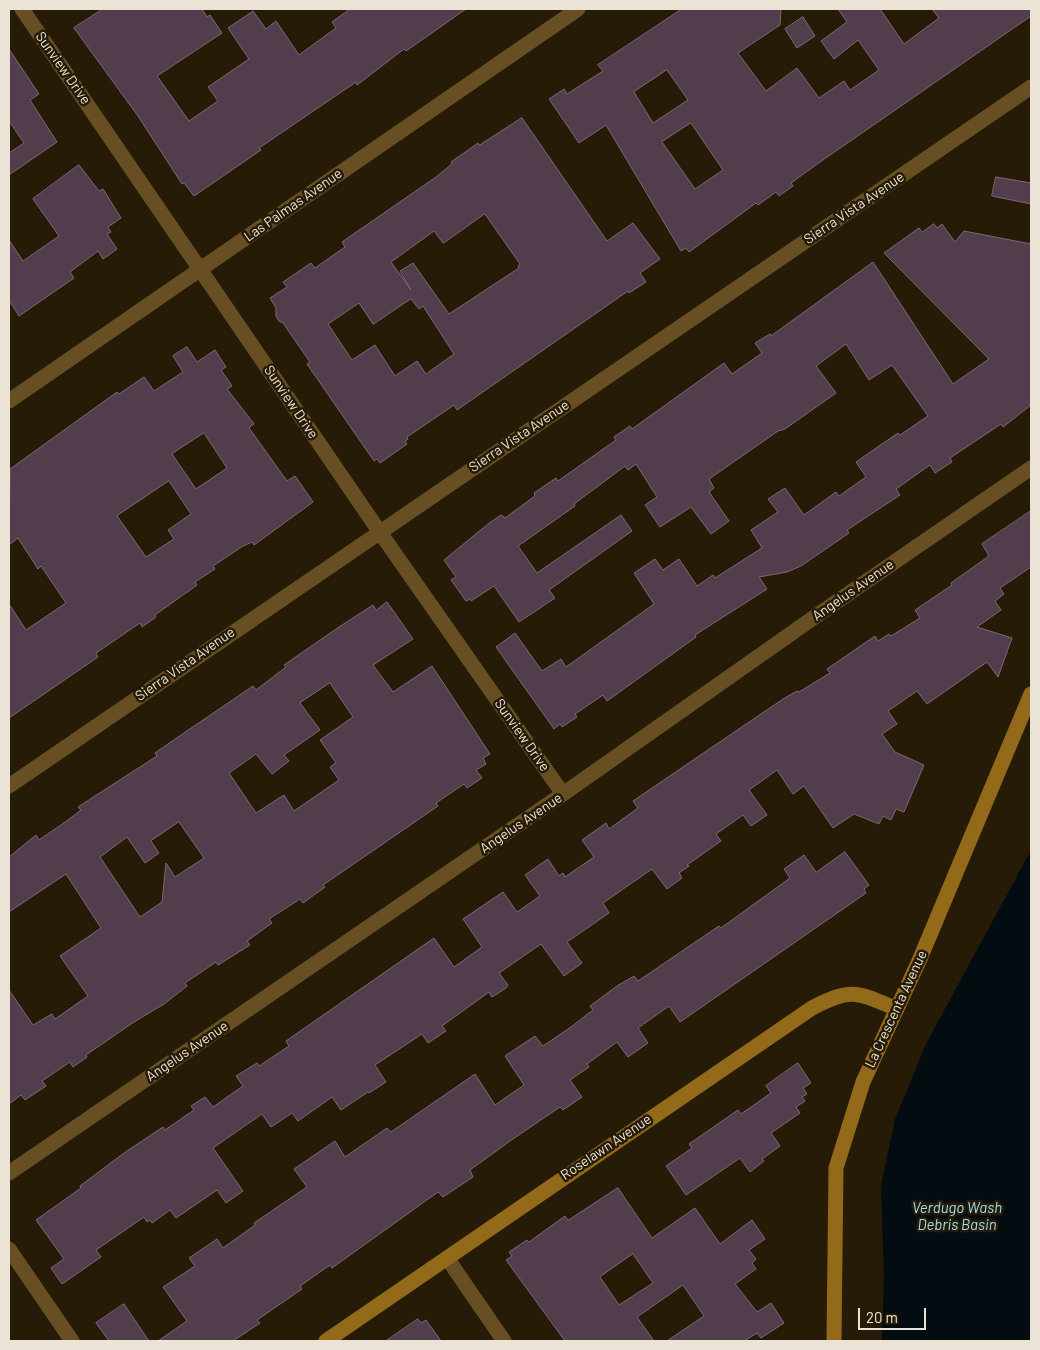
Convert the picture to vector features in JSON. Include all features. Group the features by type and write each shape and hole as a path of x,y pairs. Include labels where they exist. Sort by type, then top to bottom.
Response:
{"main road":[{"name":"La Crescenta Avenue","path":"834,1341 836,1168 863,1082 897,1009 1031,694"},
{"name":"Roselawn Avenue","path":"326,1341 812,1008 836,996 848,993 860,994 897,1009"}],"street":[{"name":"Sunview Drive","path":"22,9 201,269 378,532 563,794"},
{"name":"Las Palmas Avenue","path":"9,400 578,9"},
{"name":"Sierra Vista Avenue","path":"9,786 1031,87"},
{"name":"Angelus Avenue","path":"9,1173 563,794 1031,468"},
{"path":"9,1249 72,1341"},
{"path":"447,1258 504,1341"}],"water":[{"name":"Verdugo Wash Debris Basin","path":"1029,854 1031,856 1031,1341 882,1341 884,1278 881,1186 895,1119 926,1044"}],"building":[{"path":"103,9 202,9 207,17 210,15 222,33 157,76 189,121 218,101 208,87 249,59 228,28 253,11 266,29 276,21 299,55 336,28 332,22 350,9 466,9 406,51 404,49 357,85 356,82 259,148 261,150 194,196 184,183 182,184 138,116 74,28"},
{"path":"682,9 781,9 780,25 738,53 766,91 797,68 819,98 844,81 850,90 879,70 858,40 834,59 821,41 847,22 838,9 880,9 904,44 939,18 932,9 1031,9 1031,16 820,162 791,183 793,186 779,196 776,192 758,205 756,203 689,252 686,248 681,251 606,125 579,143 549,99 564,89 567,94 603,71 598,65","holes":["667,70 688,100 653,123 634,92","691,123 723,170 695,189 662,142"]},
{"path":"803,17 815,36 797,48 785,29"},
{"path":"9,49 39,94 30,100 57,142 9,175 9,153 24,143 9,121"},
{"path":"522,118 607,241 633,223 660,259 640,273 646,282 629,293 628,291 457,410 454,405 407,437 408,439 405,441 407,444 380,463 377,459 374,461 307,364 310,362 283,323 279,321 276,316 276,308 270,298 287,287 283,282 311,263 315,268 345,247 342,242 436,177 452,164 451,162 478,143 479,145","holes":["485,214 520,264 519,268 449,314 413,263 400,271 411,290 391,262 434,231 443,243","411,299 419,309 423,306 454,354 426,374 417,361 395,376 375,345 352,360 328,324 359,303 373,324"]},
{"path":"79,165 99,191 103,189 121,218 108,227 111,232 107,234 117,249 103,259 98,251 70,272 74,278 19,316 9,300 9,240 23,261 59,236 33,199"},
{"path":"996,177 1031,183 1031,204 992,196"},
{"path":"934,224 937,228 942,224 955,242 964,231 1031,244 1031,405 1003,427 1001,424 950,458 952,462 935,473 930,465 896,489 900,495 847,530 849,533 801,566 787,572 759,577 767,589 695,635 696,637 607,701 603,695 575,714 577,717 562,727 560,724 554,729 496,647 515,633 542,671 561,659 566,667 654,604 634,573 655,559 663,570 679,559 697,586 713,575 715,578 762,548 751,530 778,512 768,499 785,488 804,515 836,492 839,496 866,477 856,462 898,433 900,435 928,416 892,365 869,380 846,344 816,366 836,393 709,479 714,488 709,492 729,521 711,534 691,507 660,527 645,505 657,497 636,464 628,470 625,466 574,504 575,506 518,546 537,573 621,515 632,531 549,590 555,598 519,622 494,586 471,601 470,599 466,601 451,580 456,577 444,560 488,524 501,515 505,518 535,496 534,493 556,478 558,481 616,440 614,437 630,426 632,429 724,363 732,374 762,353 755,343 770,334 771,336 873,262 953,384 989,359 884,253 919,228 922,232"},
{"path":"187,347 197,362 215,350 226,367 221,370 232,386 227,389 254,424 249,428 287,481 295,476 313,502 254,545 252,542 243,546 213,566 215,569 195,582 197,585 155,615 156,617 142,627 140,623 96,653 98,657 9,718 9,604 26,630 66,603 41,566 38,569 18,538 9,545 10,469 117,392 119,394 144,377 154,391 183,372 173,356","holes":["204,433 227,468 196,489 172,454","169,481 191,514 168,530 174,539 146,557 117,516"]},
{"path":"1031,511 1031,567 1000,588 1004,594 995,601 1001,610 977,627 1012,638 998,677 987,662 927,704 917,691 888,711 897,724 882,734 895,752 924,765 904,812 896,809 891,820 883,816 879,824 854,814 833,828 804,786 793,794 777,770 749,790 767,815 751,826 743,815 716,834 721,841 687,865 689,866 679,873 682,878 667,889 652,869 603,903 609,913 567,942 582,963 564,976 541,944 499,973 508,985 506,988 492,997 489,992 442,1026 446,1031 428,1043 422,1034 375,1065 386,1082 369,1093 341,1110 332,1097 298,1121 292,1113 271,1127 262,1114 213,1148 243,1191 226,1203 217,1190 176,1218 170,1210 152,1223 150,1220 147,1222 144,1217 96,1250 101,1257 62,1284 51,1268 64,1259 36,1220 81,1188 80,1186 124,1153 163,1127 165,1130 194,1110 191,1106 205,1097 213,1107 243,1086 236,1076 257,1063 259,1066 289,1046 286,1041 434,938 454,967 482,947 463,919 503,892 517,912 540,896 525,875 548,859 559,876 563,873 565,877 594,857 582,840 606,823 609,829 638,808 633,801 783,699 797,691 799,692 830,673 827,669 875,636 878,641 889,634 891,636 920,618 915,610 952,585 951,583 989,556 982,544"},
{"path":"387,602 413,639 373,665 393,692 432,666 490,754 483,758 486,764 476,770 482,778 467,788 464,784 436,803 438,806 323,885 325,887 303,903 300,899 269,919 272,923 247,941 250,945 218,965 216,962 185,983 187,986 164,1004 86,1055 87,1057 73,1067 70,1062 42,1081 46,1086 25,1100 21,1095 9,1104 9,990 33,1025 52,1014 55,1019 88,996 60,956 101,928 66,874 9,912 9,857 36,835 39,840 68,820 81,810 78,807 157,756 155,753 253,686 256,690 286,667 284,665 339,627 373,605 376,610","holes":["330,683 353,717 320,740 336,763 330,767 339,780 294,811 284,795 256,813 229,773 256,754 272,774 289,761 284,755 320,730 300,703","179,822 204,858 175,877 166,863 162,902 140,917 100,857 127,837 145,863 159,853 151,841"]},
{"path":"845,852 869,885 864,889 866,893 680,1022 669,1006 638,1028 648,1043 628,1057 617,1042 587,1064 589,1067 570,1080 582,1097 563,1110 560,1107 470,1170 473,1177 443,1197 438,1192 332,1268 330,1265 300,1286 302,1289 257,1320 260,1323 233,1341 158,1341 187,1321 163,1287 195,1266 189,1258 217,1239 223,1248 255,1225 254,1223 307,1187 294,1169 335,1141 345,1157 387,1128 391,1132 475,1074 495,1105 524,1085 505,1056 535,1036 543,1046 593,1010 590,1006 617,986 634,976 638,981 719,926 721,928 790,878 784,869 804,855 816,872"},
{"path":"798,1063 811,1083 803,1088 807,1094 802,1097 805,1101 796,1107 800,1113 771,1133 780,1146 762,1159 764,1161 750,1172 740,1158 686,1195 666,1166 692,1148 689,1144 738,1110 741,1114 771,1093 766,1086"},
{"path":"618,1188 652,1238 695,1208 720,1244 752,1220 765,1239 749,1250 756,1259 752,1263 756,1269 735,1284 757,1312 771,1303 784,1323 761,1338 757,1333 744,1341 667,1341 704,1316 683,1285 637,1317 654,1341 565,1341 506,1260 512,1256 509,1252 527,1240 529,1242 565,1216 568,1220","holes":["633,1254 653,1283 619,1305 600,1277"]},
{"path":"124,1304 149,1341 109,1341 96,1323"},
{"path":"418,1319 421,1323 426,1320 441,1341 386,1341"}]}
